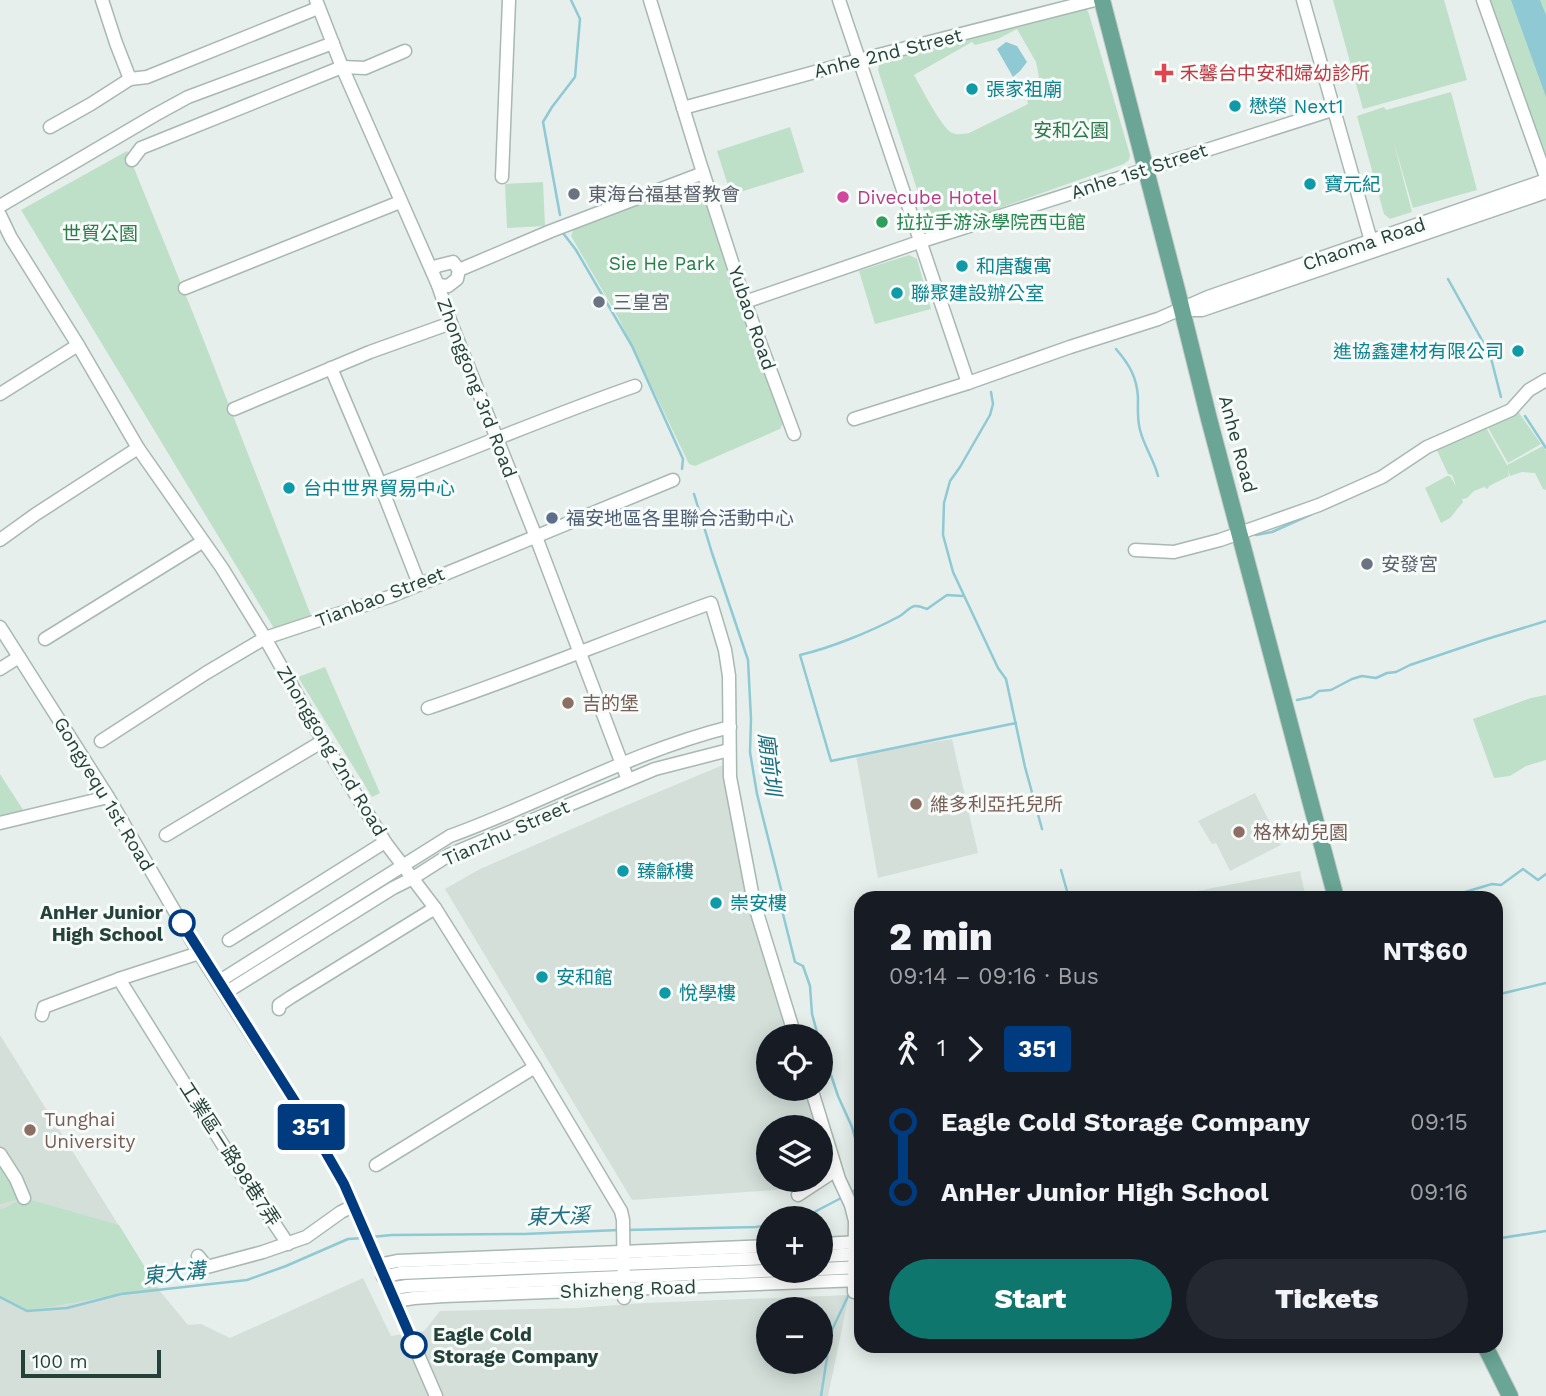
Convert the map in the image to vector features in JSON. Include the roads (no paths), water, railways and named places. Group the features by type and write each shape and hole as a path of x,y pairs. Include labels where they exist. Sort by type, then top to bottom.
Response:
{"main road":[{"name":"Anhe Road","path":"1101,0 1334,891"},
{"path":"1488,1353 1510,1396"}],"street":[{"path":"502,177 509,0"},
{"name":"Yubao Road","path":"650,0 745,302 794,434"},
{"path":"839,0 968,383"},
{"name":"Anhe 2nd Street","path":"683,108 1095,0"},
{"path":"1303,0 1371,241"},
{"path":"1483,0 1546,178"},
{"path":"106,1 116,43 130,79"},
{"path":"50,127 130,79 147,77 317,4"},
{"name":"Zhonggong 3rd Road","path":"317,4 438,285 628,780"},
{"path":"0,206 188,97 333,43"},
{"path":"132,160 141,148 342,67 365,68 405,51"},
{"name":"Anhe 1st Street","path":"745,302 919,242 1335,109"},
{"path":"459,270 551,231 703,173"},
{"name":"Chaoma Road","path":"853,419 1182,310 1208,298 1546,178"},
{"name":"Chaoma Road","path":"1182,310 1202,310 1546,192"},
{"path":"185,288 400,202"},
{"name":"Zhonggong 2nd Road","path":"0,215 6,241 78,345 138,448 222,568 385,842 435,908 621,1211 624,1276"},
{"path":"432,271 437,266 453,262 459,270 457,279 448,285 438,285"},
{"path":"234,409 370,352 451,323"},
{"path":"0,394 78,345"},
{"path":"331,368 419,584"},
{"path":"1135,550 1174,552 1240,533 1320,505 1382,477 1427,447 1511,410 1529,390 1546,380"},
{"path":"380,484 635,386"},
{"path":"0,540 138,448"},
{"name":"Tianbao Street","path":"101,741 265,638 389,597 673,480"},
{"path":"45,639 202,542"},
{"path":"428,708 505,682 579,651 711,603 725,650 729,676 730,778 754,903 791,1024"},
{"name":"Gongyequ 1st Road","path":"0,626 108,797 200,953 313,1130 344,1184 384,1277"},
{"path":"0,669 19,657"},
{"path":"222,987 403,864 450,836 622,764 700,735 730,727"},
{"path":"166,835 323,741"},
{"name":"Tianzhu Street","path":"222,987 449,856 655,769 729,750"},
{"path":"0,823 108,797"},
{"path":"229,940 385,842"},
{"path":"279,1009 279,1005 285,1001 435,908"},
{"path":"42,1015 44,1007 200,953"},
{"name":"工業區一路98巷7弄","path":"119,979 288,1244 207,1266 198,1256"},
{"path":"376,1166 535,1067"},
{"path":"815,1101 837,1175 854,1217"},
{"path":"0,1154 24,1198"},
{"path":"798,1195 837,1175"},
{"path":"288,1244 306,1237 341,1212 355,1210"},
{"name":"Shizheng Road","path":"624,1276 756,1248"},
{"path":"833,1251 854,1262"},
{"path":"833,1259 854,1263"},
{"name":"Shizheng Road","path":"395,1301 756,1260"},
{"path":"833,1267 854,1264"},
{"name":"Shizheng Road","path":"624,1276 854,1264"},
{"name":"Shizheng Road","path":"384,1277 400,1273 624,1276 756,1271"},
{"path":"384,1277 436,1396"}],"water":[{"path":"1511,0 1540,0 1546,15 1546,97"},
{"path":"1006,42 1017,46 1027,62 1013,77 997,49"}],"waterway":[{"path":"560,215 543,122 575,77 580,19 571,0"},
{"path":"563,233 576,250 632,346 683,459 682,469"},
{"path":"1448,279 1492,362 1501,397"},
{"path":"1116,349 1134,377 1140,430 1158,476"},
{"path":"991,392 993,404 990,415 950,481 944,503 943,535 953,572 998,668 1006,679 1042,829"},
{"path":"1525,416 1546,448"},
{"name":"廟前圳","path":"694,494 748,660 750,752 757,794 784,901 780,902 795,962 803,966 810,986 815,1024"},
{"path":"1256,535 1272,532 1312,514"},
{"path":"963,596 947,595 927,609 914,606 863,634 800,655 831,761 1016,723"},
{"path":"1297,700 1311,697 1319,691 1331,690 1352,679 1362,676 1376,678 1546,621"},
{"path":"1468,891 1492,884 1501,885 1523,869 1538,880 1546,874"},
{"path":"1061,870 1067,891"},
{"path":"1503,993 1546,983"},
{"name":"廟前圳","path":"833,1081 854,1134"},
{"name":"東大溪","path":"849,1194 854,1191"},
{"name":"東大溪","path":"826,1206 843,1197"},
{"name":"東大溪","path":"626,1230 756,1227"},
{"name":"東大溪","path":"371,1237 619,1230"},
{"name":"東大溪","path":"1503,1238 1546,1231"},
{"name":"東大溝","path":"0,1297 27,1311 67,1308 121,1294 247,1280 348,1239 364,1238"},
{"name":"廟前圳","path":"821,1396 831,1332 850,1292"}],"place":[{"name":"禾馨台中安和婦幼診所","path":"1164,73"},
{"name":"張家祖廟","path":"972,89"},
{"name":"懋榮 Next1","path":"1235,106"},
{"name":"寶元紀","path":"1310,184"},
{"name":"東海台福基督教會","path":"574,194"},
{"name":"Divecube Hotel","path":"843,197"},
{"name":"拉拉手游泳學院西屯館","path":"882,222"},
{"name":"和唐馥寓","path":"962,266"},
{"name":"聯聚建設辦公室","path":"897,293"},
{"name":"三皇宮","path":"599,302"},
{"name":"進協鑫建材有限公司","path":"1518,351"},
{"name":"台中世界貿易中心","path":"289,488"},
{"name":"福安地區各里聯合活動中心","path":"552,518"},
{"name":"安發宮","path":"1367,564"},
{"name":"吉的堡","path":"568,703"},
{"name":"維多利亞托兒所","path":"916,804"},
{"name":"格林幼兒園","path":"1239,832"},
{"name":"臻龢樓","path":"623,871"},
{"name":"崇安樓","path":"716,903"},
{"name":"AnHer Junior High School","path":"182,923"},
{"name":"安和館","path":"542,977"},
{"name":"悅學樓","path":"665,993"},
{"name":"Tunghai University","path":"30,1130"},
{"name":"Eagle Cold Storage Company","path":"414,1345"}],"park label":[{"name":"安和公園","path":"1071,130"},
{"name":"世貿公園","path":"100,233"},
{"name":"Sie He Park","path":"662,263"}]}
